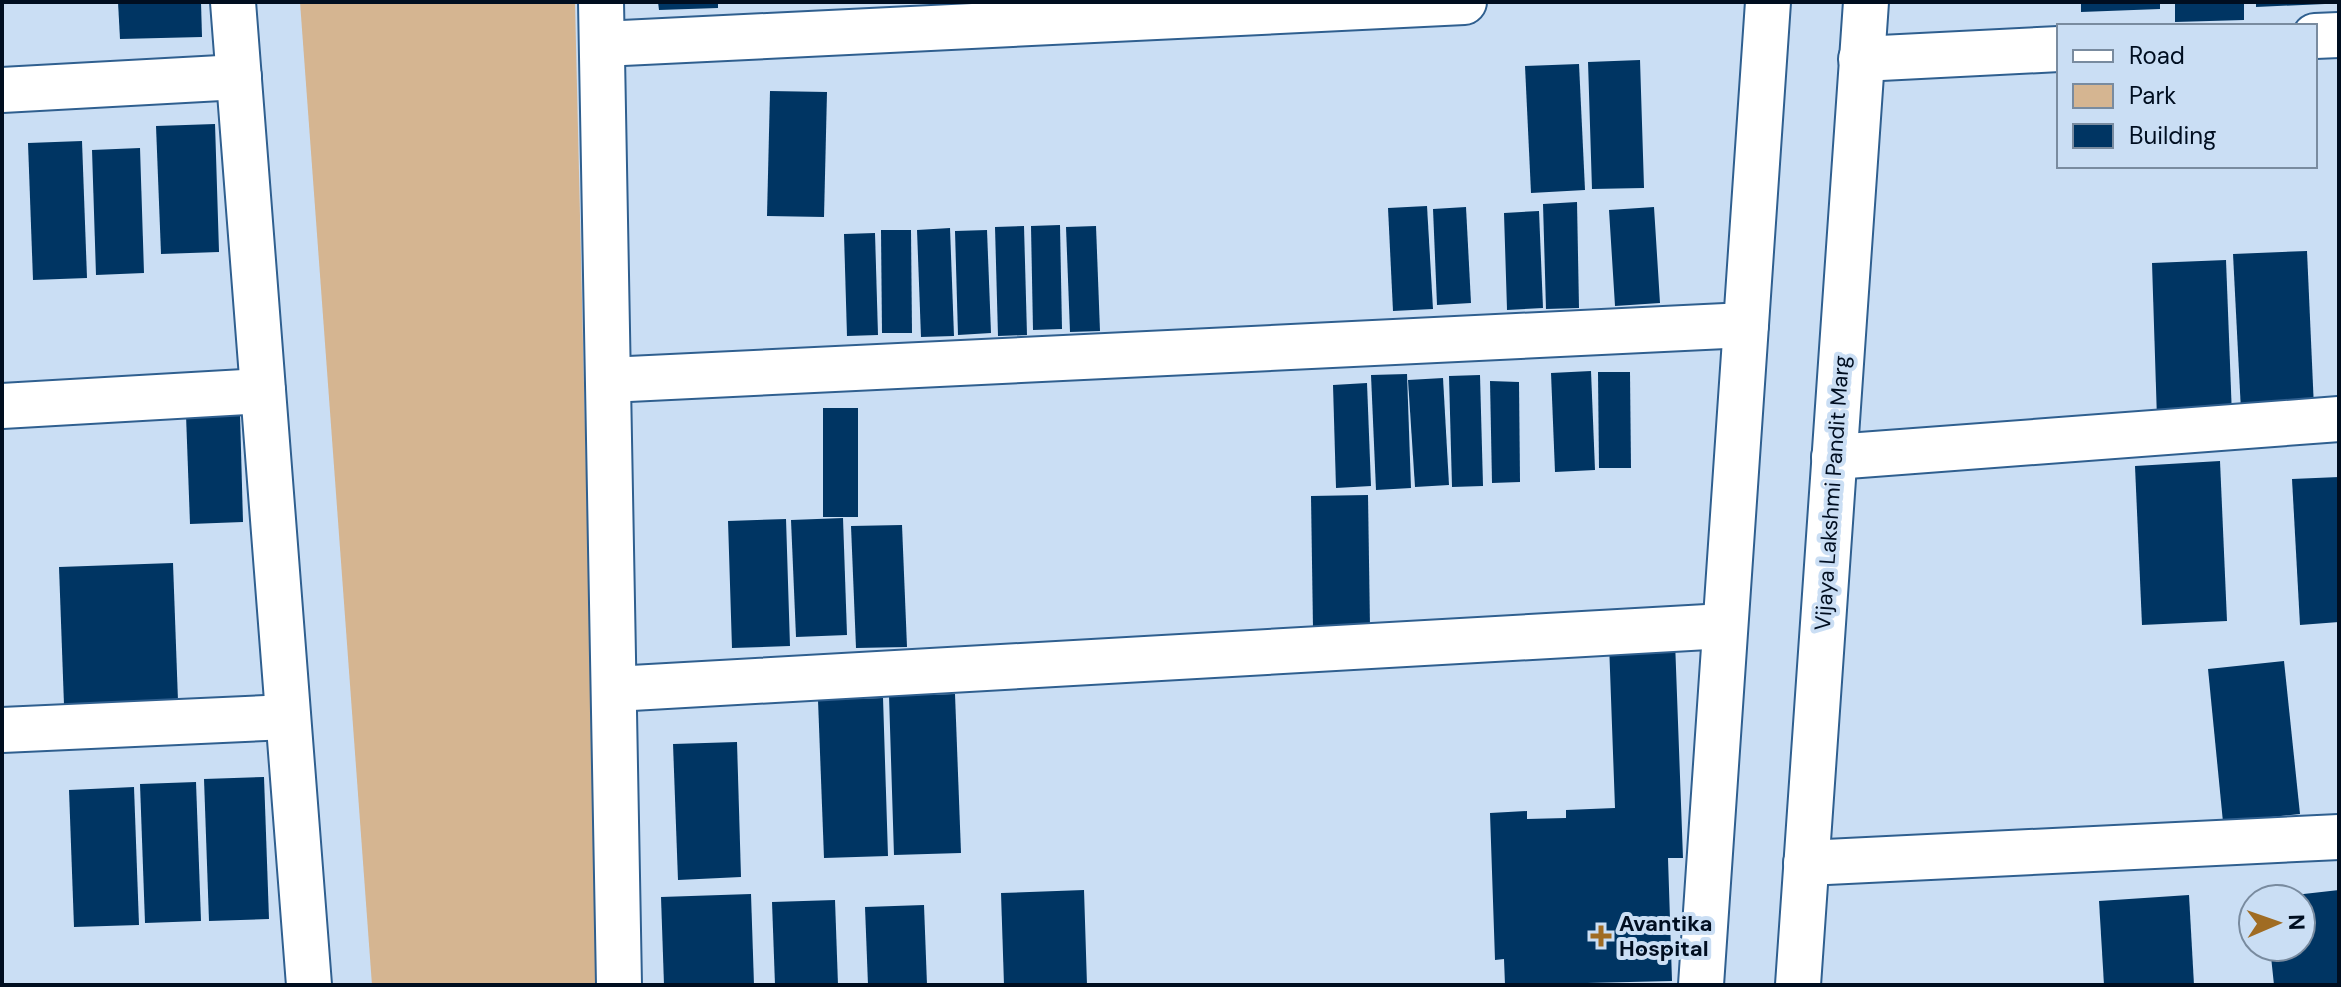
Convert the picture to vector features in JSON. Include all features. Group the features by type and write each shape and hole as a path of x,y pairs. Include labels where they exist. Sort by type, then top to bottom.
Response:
{"street":[{"path":"233,2 309,985"},
{"path":"619,985 602,23 1464,2"},
{"path":"1701,985 1768,2"},
{"name":"Vijaya Lakshmi Pandit Marg","path":"1798,985 1866,2"},
{"path":"2317,36 2339,35"},
{"path":"1861,59 2057,49"},
{"path":"2,90 239,77"},
{"path":"608,380 1746,325"},
{"path":"2,406 263,391"},
{"path":"1834,457 2339,419"},
{"path":"614,689 1725,626"},
{"path":"2,730 288,717"},
{"path":"1806,863 2339,837"}],"green space":[{"path":"300,2 575,2 598,985 372,985"}],"building":[{"path":"118,2 201,2 202,37 120,39"},
{"path":"658,2 718,2 718,8 659,10"},
{"path":"2081,2 2160,2 2160,9 2081,12"},
{"path":"2175,2 2244,2 2244,20 2175,22"},
{"path":"2256,2 2325,2 2325,4 2256,7"},
{"path":"1640,60 1644,188 1592,189 1588,62"},
{"path":"1579,64 1585,190 1531,193 1525,66"},
{"path":"770,91 827,92 824,217 767,216"},
{"path":"215,124 219,252 161,254 156,126"},
{"path":"82,141 87,278 33,280 28,143"},
{"path":"140,148 144,273 96,275 92,150"},
{"path":"1577,202 1579,308 1546,309 1543,204"},
{"path":"1427,206 1433,309 1393,311 1388,208"},
{"path":"1466,207 1471,303 1437,305 1433,209"},
{"path":"1654,207 1660,303 1615,306 1609,210"},
{"path":"1539,211 1543,308 1507,310 1504,213"},
{"path":"1060,225 1062,329 1033,330 1031,226"},
{"path":"1024,226 1027,335 998,336 995,227"},
{"path":"1096,226 1100,331 1070,332 1066,227"},
{"path":"950,228 954,336 921,337 917,230"},
{"path":"881,230 911,230 912,333 882,333"},
{"path":"987,230 991,333 958,335 955,231"},
{"path":"875,233 878,335 847,336 844,234"},
{"path":"2307,251 2314,408 2241,411 2233,254"},
{"path":"2226,260 2232,416 2157,419 2152,263"},
{"path":"1591,371 1595,470 1555,472 1551,373"},
{"path":"1598,372 1630,372 1631,468 1599,468"},
{"path":"1407,374 1411,488 1376,490 1371,375"},
{"path":"1480,375 1483,486 1452,487 1449,376"},
{"path":"1443,378 1449,485 1415,487 1408,380"},
{"path":"1490,381 1519,382 1520,482 1492,483"},
{"path":"1367,383 1371,486 1336,488 1333,385"},
{"path":"823,408 858,408 858,517 823,517"},
{"path":"240,413 243,522 190,524 186,415"},
{"path":"2220,461 2227,621 2142,625 2135,466"},
{"path":"2339,477 2339,622 2300,625 2292,479"},
{"path":"1368,495 1370,627 1313,628 1311,496"},
{"path":"843,518 847,635 796,637 791,520"},
{"path":"786,519 790,646 732,648 728,521"},
{"path":"902,525 907,647 856,648 851,526"},
{"path":"173,563 178,701 64,705 59,567"},
{"path":"1675,641 1683,858 1668,858 1672,981 1505,985 1504,959 1495,960 1490,813 1527,811 1527,819 1566,818 1566,810 1615,808 1609,643"},
{"path":"2284,661 2300,814 2223,822 2208,669"},
{"path":"955,694 961,853 894,855 889,696"},
{"path":"883,698 888,856 824,858 818,700"},
{"path":"737,742 741,877 678,880 673,744"},
{"path":"264,777 269,919 209,921 204,779"},
{"path":"196,782 201,921 145,923 140,784"},
{"path":"134,787 139,925 74,927 69,790"},
{"path":"1084,890 1087,985 1004,985 1001,893"},
{"path":"2339,890 2339,985 2274,985 2272,963 2317,963 2317,893"},
{"path":"751,894 754,985 664,985 661,897"},
{"path":"2189,895 2194,985 2104,985 2099,901"},
{"path":"835,900 838,985 775,985 772,902"},
{"path":"924,905 927,985 868,985 865,907"}],"place":[{"name":"Avantika Hospital","path":"1601,936"}]}
